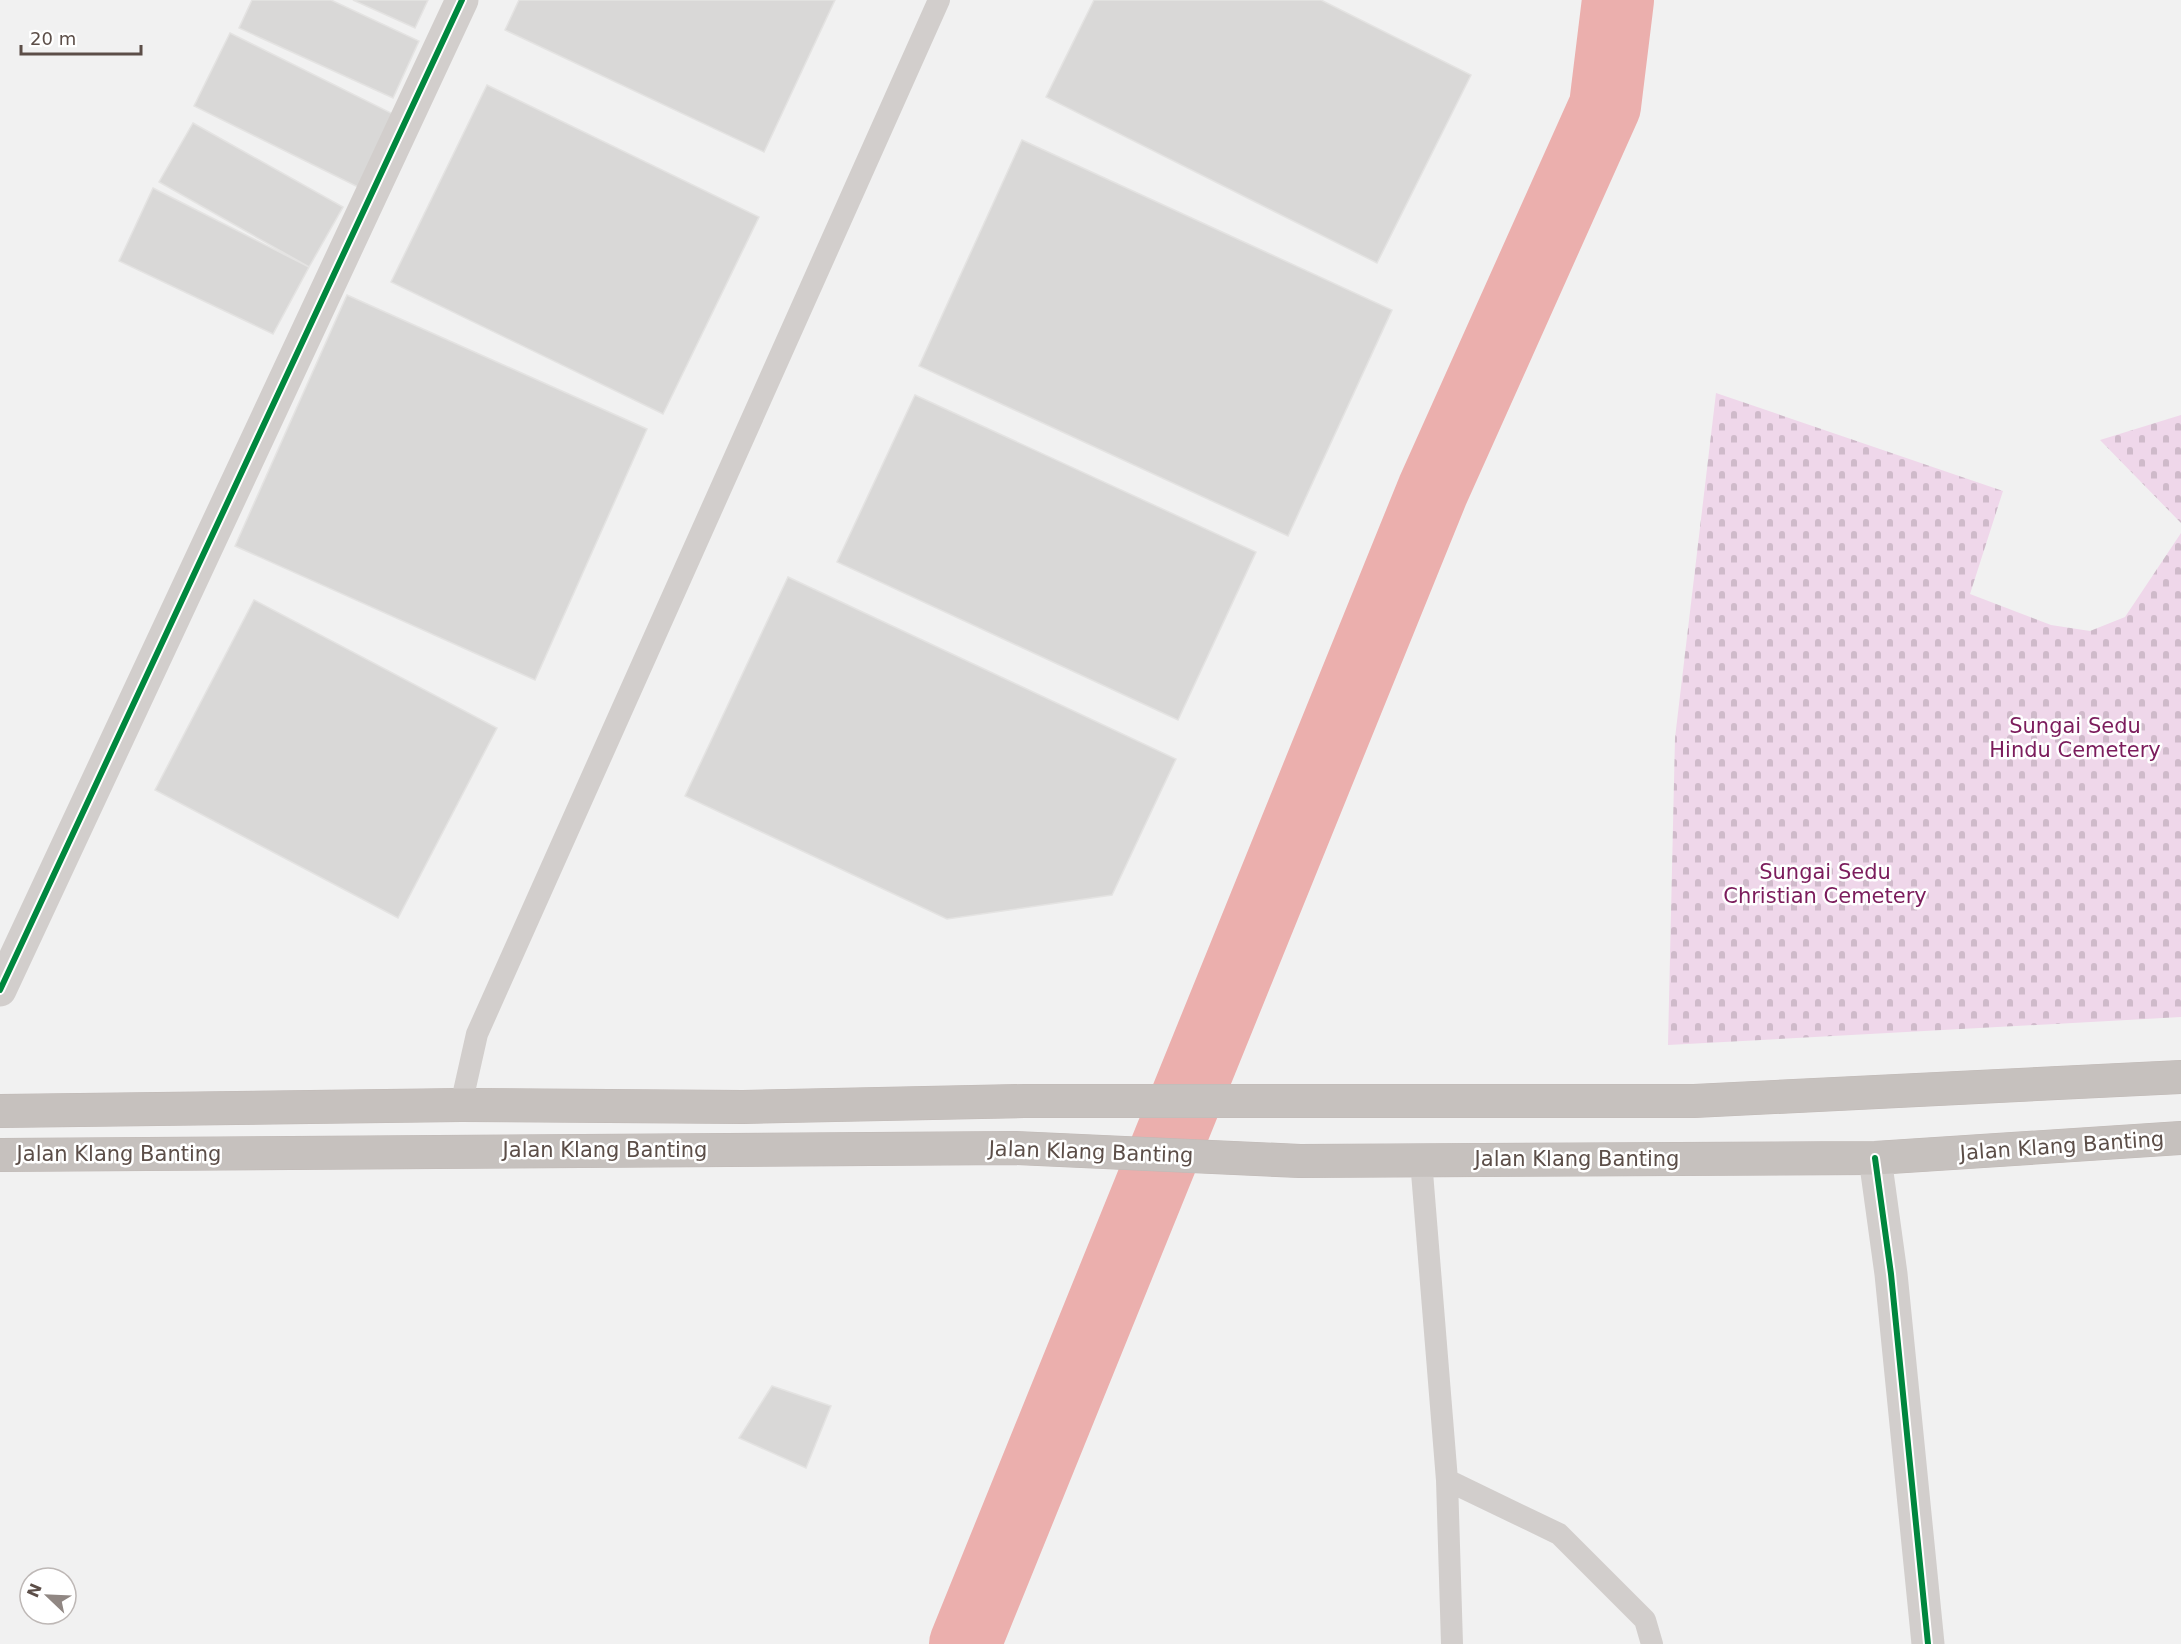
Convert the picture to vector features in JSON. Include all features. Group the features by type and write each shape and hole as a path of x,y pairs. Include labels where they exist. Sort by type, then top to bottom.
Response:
{"highway":[{"name":"Jalan Klang Banting","path":"0,1111 461,1105 743,1107 1024,1101 1694,1101 2181,1077"},
{"name":"Jalan Klang Banting","path":"0,1155 1015,1148 1300,1161 1875,1158 2181,1138"}],"street":[{"path":"0,990 462,0"},
{"path":"1875,1158 1892,1274 1928,1644"}],"lane":[{"path":"461,1105 477,1034 939,0"},
{"path":"1421,1160 1446,1480 1452,1644"},
{"path":"1446,1480 1559,1534 1645,1620 1652,1644"}],"green space":[{"name":"Sungai Sedu Christian Cemetery","path":"1716,393 2003,491 1970,594 2051,625 2090,631 2125,617 2181,533 2181,1017 1668,1045 1675,738"},
{"path":"2181,415 2181,523 2100,440"}],"building":[{"path":"252,0 331,0 419,41 393,98 239,28"},
{"path":"353,0 428,0 415,28"},
{"path":"519,0 835,0 764,152 505,30"},
{"path":"1094,0 1321,0 1471,75 1377,263 1046,97"},
{"path":"230,33 395,115 360,188 194,106"},
{"path":"487,85 759,217 663,414 391,282"},
{"path":"193,123 343,207 309,267 159,182"},
{"path":"1022,140 1392,310 1288,536 919,366"},
{"path":"153,188 309,267 273,334 119,261"},
{"path":"347,295 647,429 535,680 235,546"},
{"path":"915,395 1256,552 1178,720 837,562"},
{"path":"788,577 1176,759 1112,895 947,919 685,796"},
{"path":"254,600 497,728 398,918 155,790"},
{"path":"772,1386 831,1406 806,1468 739,1438"}],"waterway":[{"path":"965,1644 1433,490 1605,106 1618,0"}],"cycle path":[{"path":"0,990 462,0"},
{"path":"1875,1158 1891,1274 1928,1644"}],"park label":[{"name":"Sungai Sedu Hindu Cemetery","path":"2075,738"}]}
